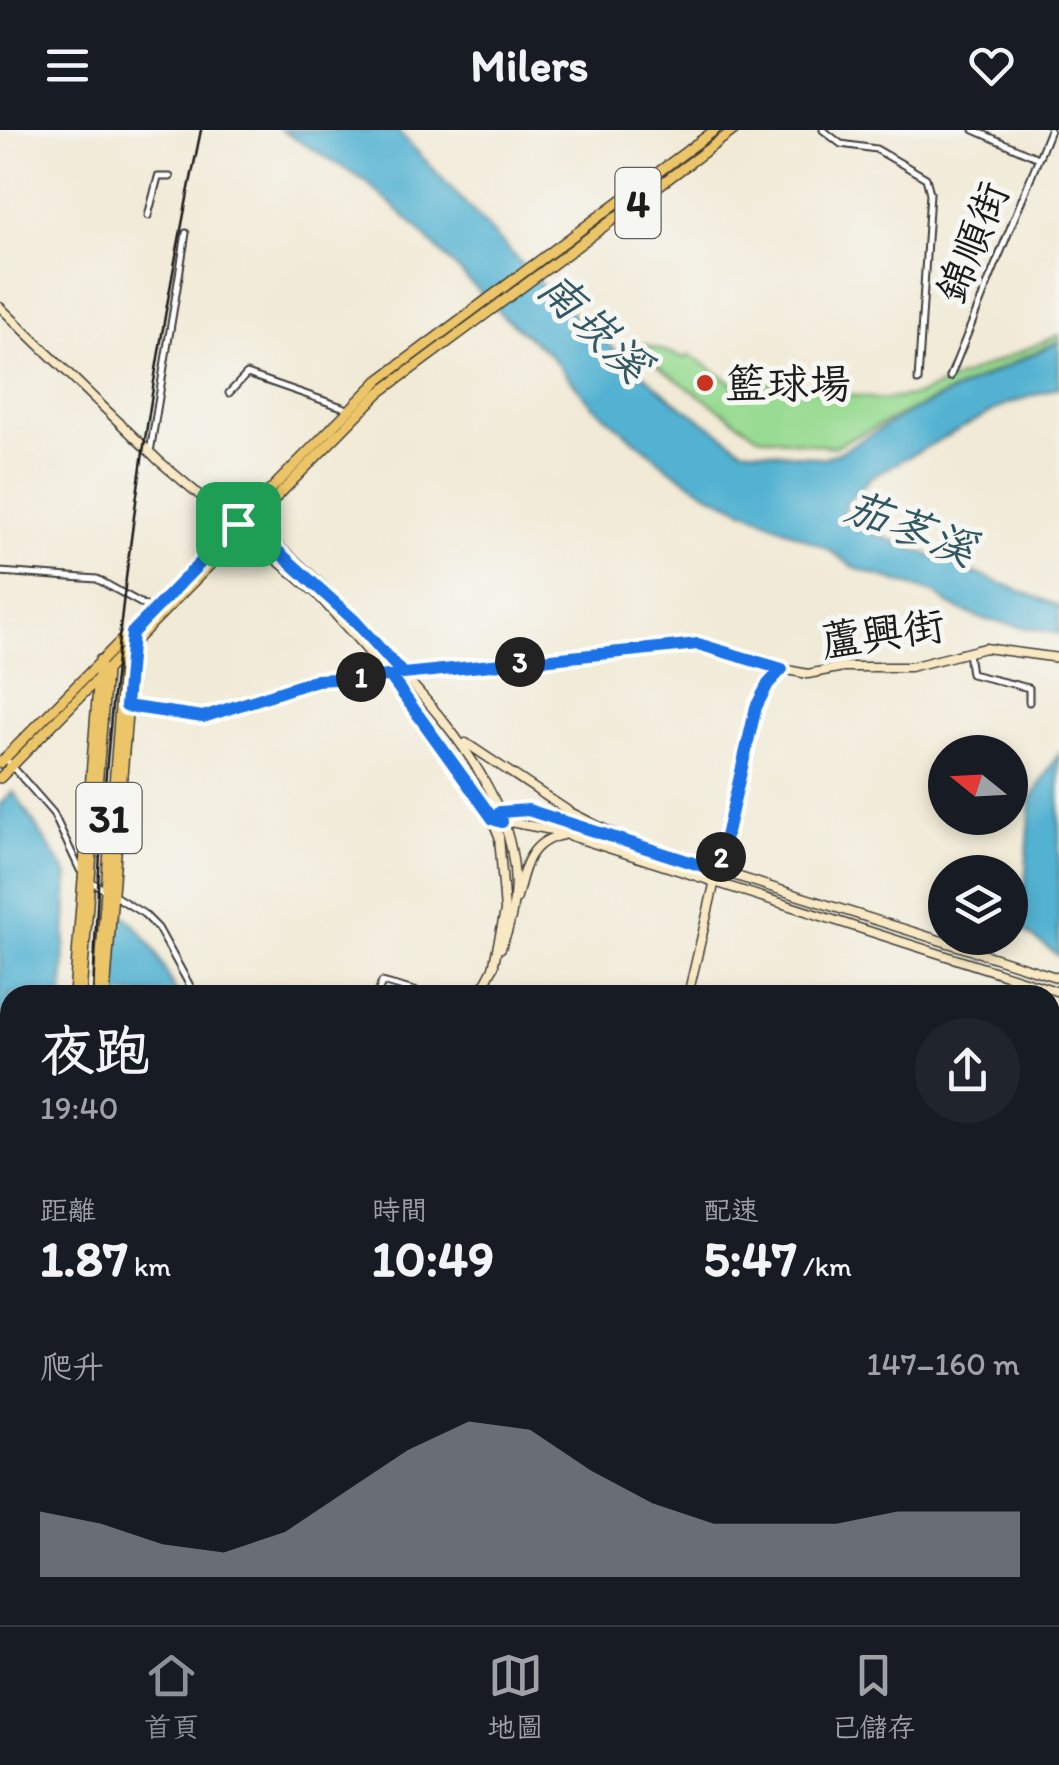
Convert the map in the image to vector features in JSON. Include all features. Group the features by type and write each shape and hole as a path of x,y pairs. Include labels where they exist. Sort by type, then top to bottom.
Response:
{"main road":[{"name":"4","path":"0,778 6,762 104,658 128,644 376,396 530,266 716,130"},
{"name":"4","path":"6,762 106,672 154,610 244,527 350,410 416,349 541,273 734,130"},
{"name":"31","path":"107,893 126,706 128,644"},
{"name":"31","path":"102,985 128,644"},
{"name":"31","path":"80,985 106,672 104,658"},
{"name":"31","path":"79,985 80,870 98,680 104,658"}],"street":[{"path":"824,130 841,144 876,148 926,178 930,193 918,381"},
{"path":"974,130 1038,158"},
{"name":"錦順街","path":"950,377 1050,130"},
{"path":"148,216 158,177 170,176"},
{"path":"150,452 186,233"},
{"path":"0,307 150,452 355,621 448,726 480,771 498,818 511,857 515,906"},
{"path":"229,393 247,374 350,410"},
{"path":"244,527 317,594 390,676 498,818 506,884 493,968"},
{"path":"0,572 96,579 154,610"},
{"name":"蘆興街","path":"126,706 203,717 317,680 698,644 808,674 843,667 910,667 985,648 1059,658"},
{"path":"968,652 971,674 1029,688 1029,702"},
{"path":"690,985 756,707 768,684 782,669"},
{"path":"448,726 476,752 521,782 633,843"},
{"path":"6,762 53,813 80,870 158,928 189,985"},
{"path":"498,818 528,810 1059,978"},
{"path":"498,818 526,822 1037,985"},
{"path":"484,985 531,853 548,839 563,835"}],"green space":[{"path":"1059,335 1059,341 833,447 758,436 641,355 643,344 686,358 690,355 742,389 750,379 882,400 918,395"}],"water":[{"path":"281,130 397,130 549,293 673,400 742,448 822,458 840,452 908,413 1059,342 1059,387 1005,405 871,477 847,503 840,520 1059,606 1059,634 982,619 949,605 937,594 857,569 826,548 707,493 670,469 592,405 548,353 504,317 365,181"},
{"path":"1059,753 1059,956 1028,933 1031,799"},
{"path":"13,791 68,875 63,985 0,985 0,804"},
{"path":"113,907 144,935 172,985 110,985"}],"railway":[{"path":"93,985 106,777 128,560 160,344 201,130"}],"place":[{"name":"籃球場","path":"705,383"}],"route":[{"path":"238,524 245,530 250,526 304,572 403,674 698,644 782,669 763,690 756,707 718,871 528,810 500,812 502,822 493,819 462,770 390,676 317,680 203,717 126,706 132,633 238,524"}],"water label":[{"name":"南崁溪","path":"595,326"},
{"name":"茄苳溪","path":"911,527"}]}
